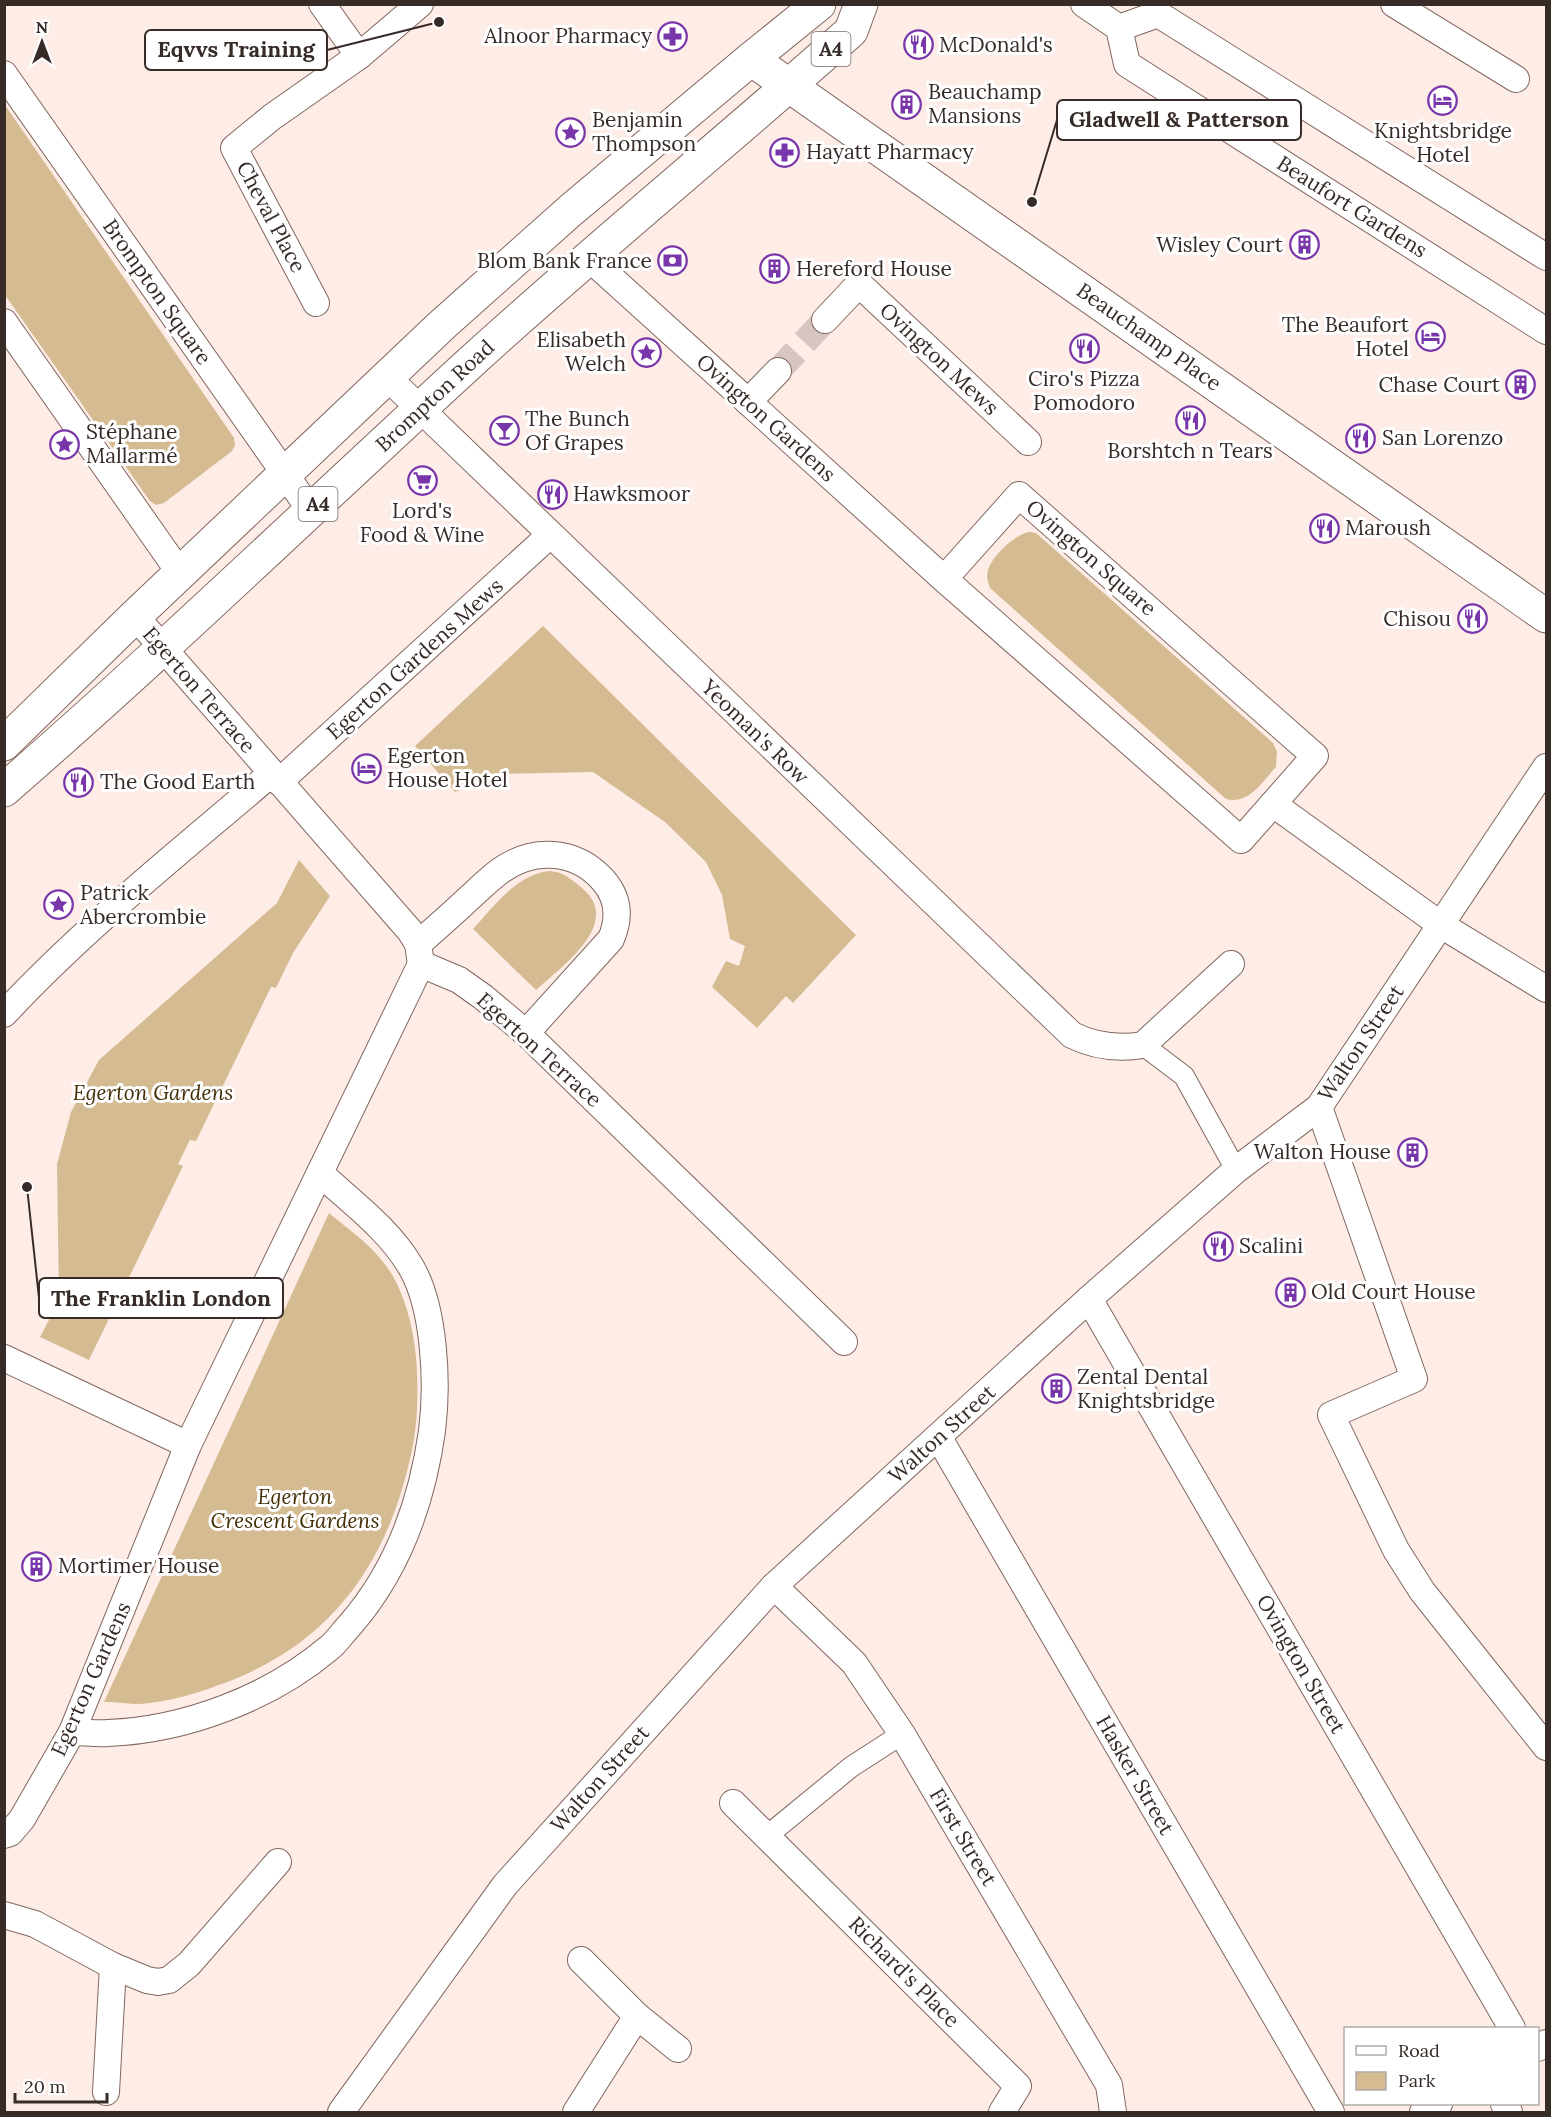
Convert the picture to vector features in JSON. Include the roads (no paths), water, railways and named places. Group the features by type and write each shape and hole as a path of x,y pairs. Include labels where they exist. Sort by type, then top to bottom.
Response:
{"main road":[{"name":"A4","path":"4,744 441,325 571,210 819,4"},
{"name":"Brompton Road","path":"4,790 588,257 851,31 861,4"},
{"name":"Beauchamp Place","path":"751,59 1546,616"}],"street":[{"path":"322,4 359,56"},
{"name":"Cheval Place","path":"316,303 234,148 272,117 359,56 420,4"},
{"path":"1084,4 1119,28 1158,14 1546,258"},
{"path":"1394,4 1516,79"},
{"name":"Beaufort Gardens","path":"1119,28 1127,64 1546,331"},
{"name":"Brompton Square","path":"4,74 311,511"},
{"name":"Ovington Gardens","path":"588,257 944,579"},
{"name":"Ovington Mews","path":"825,320 860,284 1028,442"},
{"path":"4,322 180,573"},
{"path":"748,402 778,371"},
{"name":"Yeoman's Row","path":"387,377 1072,1035 1089,1043 1129,1047 1143,1045"},
{"name":"Ovington Square","path":"1019,495 1316,756 1241,840 944,579 1019,495"},
{"name":"Egerton Gardens Mews","path":"276,777 550,536"},
{"name":"Egerton Terrace","path":"135,616 410,931 419,954 483,997 526,1033 844,1342"},
{"name":"Walton Street","path":"341,2112 505,1885 774,1586 1089,1299 1236,1170 1319,1107 1546,767"},
{"path":"4,1014 43,972 103,918 276,777"},
{"path":"1273,804 1442,925 1546,990"},
{"path":"419,954 501,870 523,859 546,854 570,857 589,866 605,882 615,903 618,923 611,939 526,1033"},
{"name":"Egerton Gardens","path":"4,1835 10,1833 22,1819 72,1732 188,1445 320,1173 419,954"},
{"path":"1231,963 1143,1045 1184,1076 1236,1170"},
{"path":"1319,1107 1414,1379 1331,1415 1401,1558 1422,1591 1546,1747"},
{"path":"72,1732 107,1733 148,1729 192,1718 235,1704 288,1678 330,1647 368,1604 393,1563 418,1500 428,1458 434,1414 434,1373 429,1324 424,1299 411,1268 393,1241 373,1219 320,1173"},
{"name":"Ovington Street","path":"1089,1299 1511,2027"},
{"path":"4,1358 188,1445"},
{"name":"Hasker Street","path":"939,1438 1331,2112"},
{"name":"First Street","path":"774,1586 854,1663 902,1734 1110,2085 1113,2112"},
{"path":"767,1836 850,1767 902,1734"},
{"name":"Richard's Place","path":"734,1803 1018,2086 1002,2112"},
{"path":"4,1915 35,1924 113,1966 147,1980 158,1982 169,1980 189,1964 278,1862"},
{"path":"581,1960 637,2016 678,2049"},
{"path":"106,2092 113,1966"},
{"path":"576,2112 637,2016"}],"tunnel":[{"path":"778,371 825,320"}],"place":[{"name":"Eqvvs Training","path":"439,22"},
{"name":"Alnoor Pharmacy","path":"673,36"},
{"name":"McDonald's","path":"918,45"},
{"name":"Knightsbridge Hotel","path":"1443,100"},
{"name":"Beauchamp Mansions","path":"907,104"},
{"name":"Benjamin Thompson","path":"571,132"},
{"name":"Hayatt Pharmacy","path":"785,152"},
{"name":"Gladwell & Patterson","path":"1032,202"},
{"name":"Wisley Court","path":"1304,245"},
{"name":"Blom Bank France","path":"673,261"},
{"name":"Hereford House","path":"775,269"},
{"name":"The Beaufort Hotel","path":"1430,337"},
{"name":"Ciro's Pizza Pomodoro","path":"1084,348"},
{"name":"Elisabeth Welch","path":"647,352"},
{"name":"Chase Court","path":"1521,385"},
{"name":"Borshtch n Tears","path":"1190,420"},
{"name":"The Bunch Of Grapes","path":"504,431"},
{"name":"San Lorenzo","path":"1361,438"},
{"name":"Stéphane Mallarmé","path":"65,444"},
{"name":"Lord's Food & Wine","path":"422,480"},
{"name":"Hawksmoor","path":"552,494"},
{"name":"Maroush","path":"1324,528"},
{"name":"Chisou","path":"1472,619"},
{"name":"Egerton House Hotel","path":"366,768"},
{"name":"The Good Earth","path":"79,782"},
{"name":"Patrick Abercrombie","path":"59,905"},
{"name":"Walton House","path":"1412,1152"},
{"name":"The Franklin London","path":"27,1187"},
{"name":"Scalini","path":"1218,1246"},
{"name":"Old Court House","path":"1290,1292"},
{"name":"Zental Dental Knightsbridge","path":"1056,1389"},
{"name":"Mortimer House","path":"37,1566"}],"park label":[{"name":"Egerton Crescent Gardens","path":"295,1509"}]}
